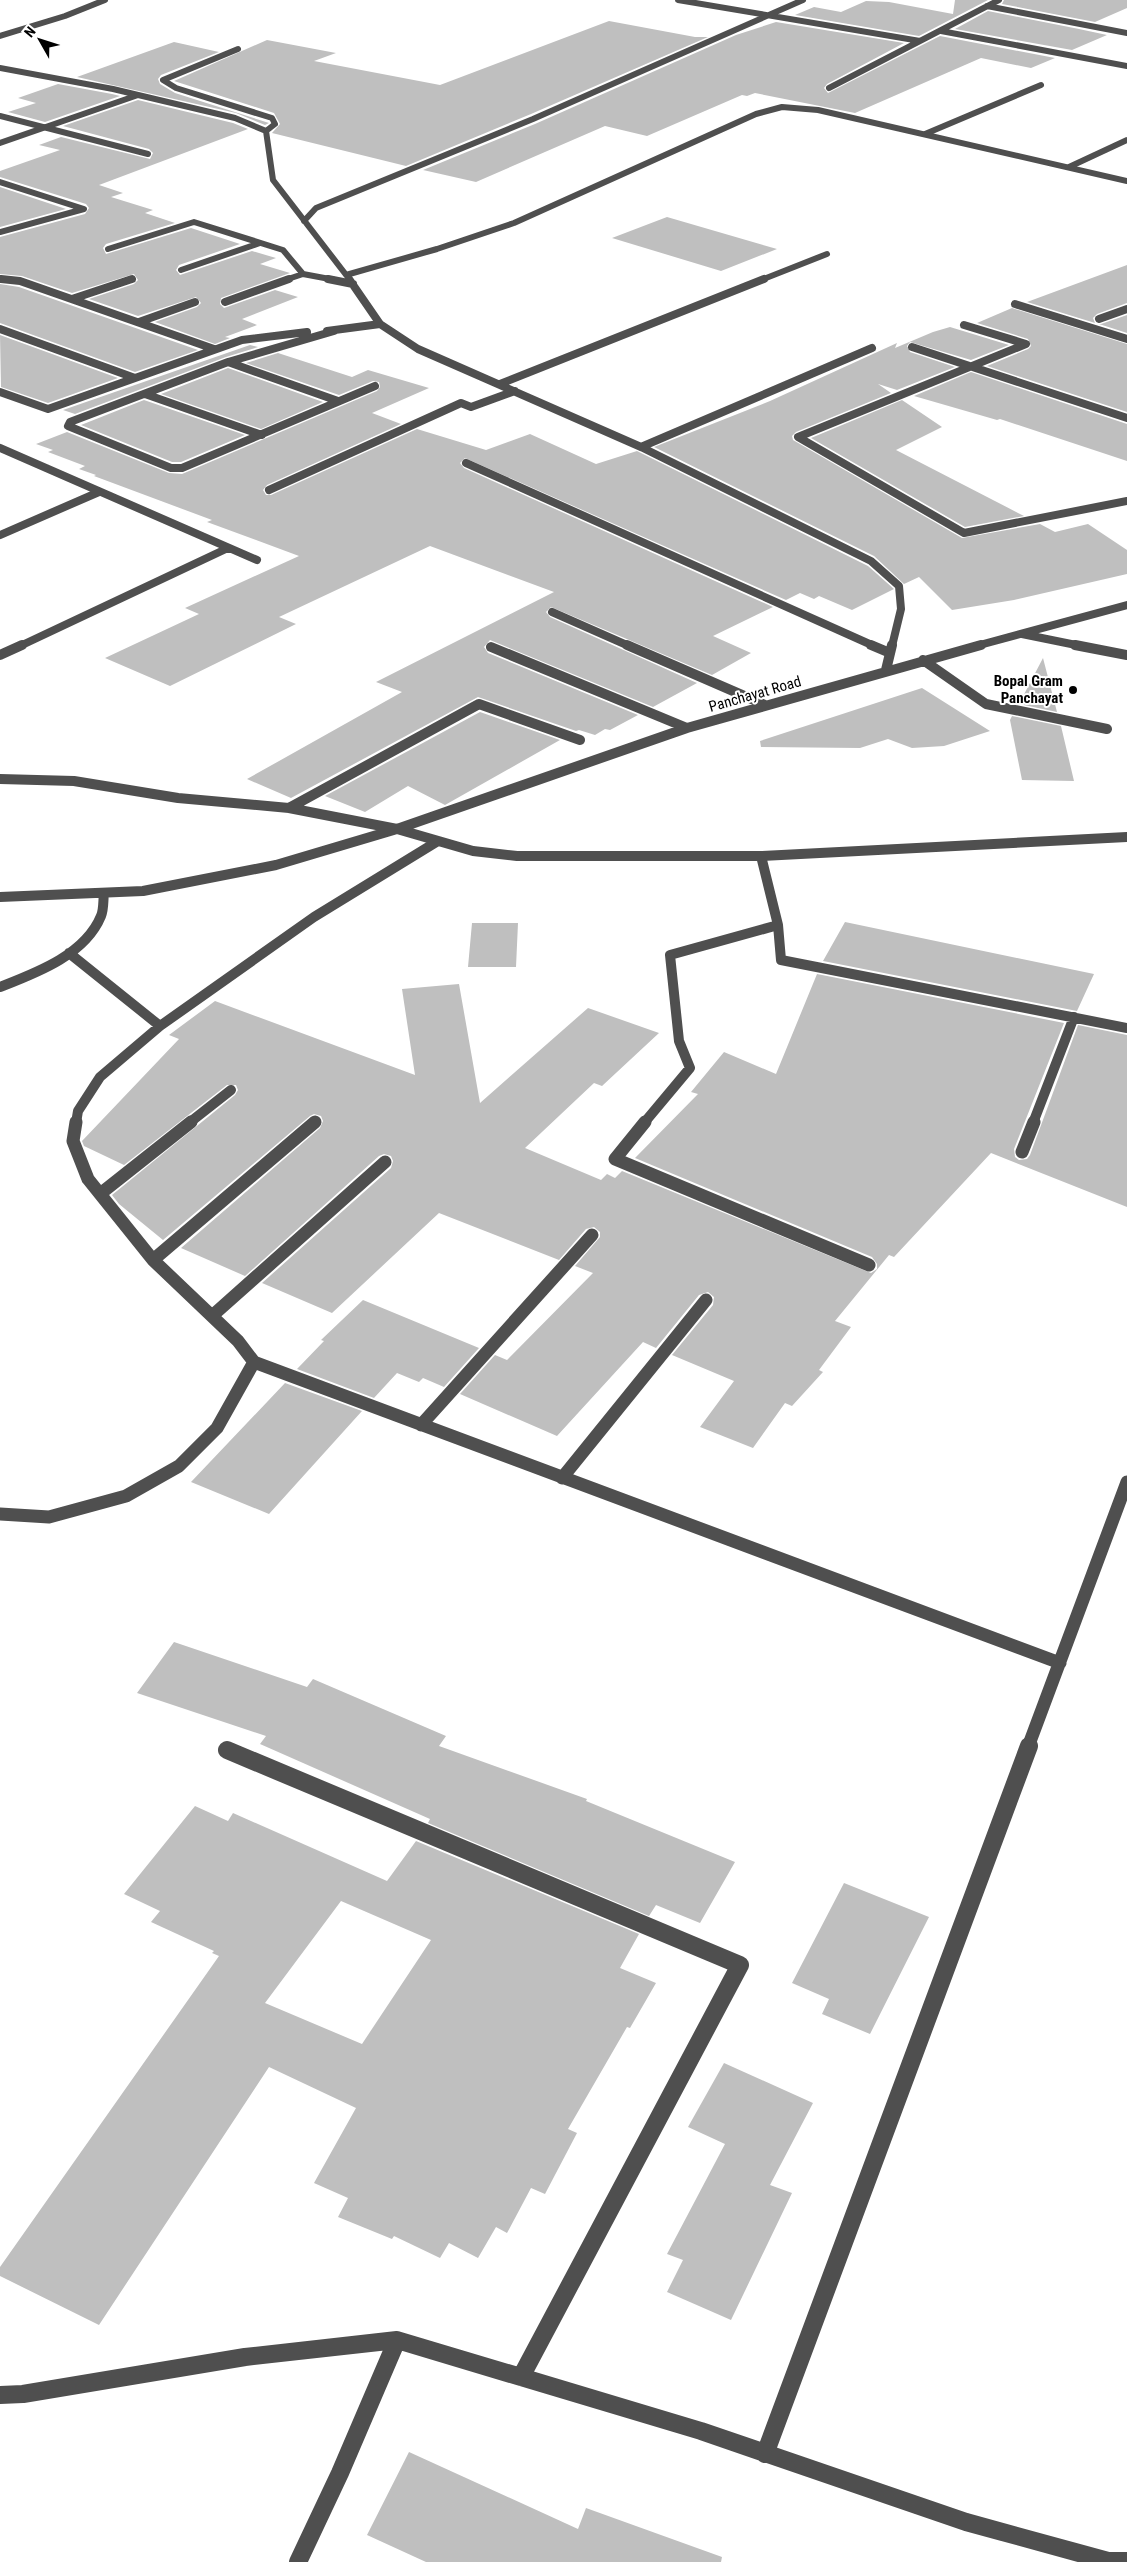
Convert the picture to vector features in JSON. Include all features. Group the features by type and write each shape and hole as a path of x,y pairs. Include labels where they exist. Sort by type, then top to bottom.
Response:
{"street":[{"path":"0,36 65,16 105,0"},
{"path":"678,0 920,41"},
{"path":"304,221 316,208 542,115 803,0"},
{"path":"829,88 999,0"},
{"path":"987,6 1127,33"},
{"path":"941,31 1127,66"},
{"path":"238,49 163,80 165,84 176,88 272,118 275,124 266,131"},
{"path":"0,68 138,95 235,118 266,131"},
{"path":"925,134 1041,85"},
{"path":"0,143 138,95"},
{"path":"346,275 438,249 514,223 767,110 782,107 801,107 1127,181"},
{"path":"0,116 148,154"},
{"path":"266,131 273,180 353,284 380,324 418,349 640,447 871,561 899,586 900,609 886,670"},
{"path":"1069,168 1127,140"},
{"path":"0,182 84,209 0,232"},
{"path":"0,190 15,186"},
{"path":"108,249 194,222 283,250 303,274"},
{"path":"181,270 260,243"},
{"path":"500,384 827,254"},
{"path":"225,302 303,274 353,284"},
{"path":"72,299 132,279"},
{"path":"0,280 20,281 214,349"},
{"path":"138,322 194,302"},
{"path":"1015,304 1127,339"},
{"path":"1099,319 1127,309"},
{"path":"0,392 48,409 214,349 254,337 334,331 380,324"},
{"path":"964,325 1026,344 974,367 798,436 964,533 1127,501"},
{"path":"0,329 135,378"},
{"path":"334,331 228,362 70,422 68,426 170,468 182,468 375,386"},
{"path":"912,347 1127,418"},
{"path":"640,447 872,348"},
{"path":"228,362 338,401"},
{"path":"268,490 461,403 472,407 515,391"},
{"path":"145,394 262,435"},
{"path":"0,448 257,560"},
{"path":"466,463 890,653"},
{"path":"0,535 99,492"},
{"path":"0,655 228,548"},
{"name":"Panchayat Road","path":"0,897 143,891 276,865 397,829 687,728 886,670 1127,605"},
{"path":"552,612 765,705"},
{"path":"1020,634 1127,655"},
{"path":"491,647 687,728"},
{"path":"924,660 986,704 1107,729"},
{"path":"289,808 479,704 580,740"},
{"path":"0,779 74,781 178,798 289,808 397,829 473,851 518,856 761,856 1127,837"},
{"path":"438,841 314,917 160,1026 100,1077 78,1112 73,1141 88,1179 153,1260 238,1340 254,1362 1060,1663"},
{"path":"761,856 778,925 782,960 1127,1028"},
{"path":"0,986 22,978 69,953 90,935 101,915 104,893"},
{"path":"778,925 670,956 679,1041 690,1068 615,1159 869,1265"},
{"path":"69,953 160,1026"},
{"path":"1022,1152 1074,1018"},
{"path":"100,1194 231,1090"},
{"path":"153,1260 315,1122"},
{"path":"212,1316 386,1162"},
{"path":"421,1425 592,1234"},
{"path":"562,1478 706,1300"},
{"path":"0,1514 49,1517 126,1496 179,1466 217,1428 254,1362"},
{"path":"766,2454 1127,1482"},
{"path":"227,1750 740,1965 521,2377"},
{"path":"0,2394 23,2394 245,2357 397,2340 701,2431 966,2522 1108,2561 1127,2561"},
{"path":"298,2562 340,2473 397,2340"}],"building":[{"path":"955,0 988,0 919,36 795,15 814,7 841,12 866,1 889,2 953,14"},
{"path":"1004,0 1127,0 1127,8 1095,22 1002,4"},
{"path":"988,11 1107,35 1072,50 955,29"},
{"path":"609,21 695,37 708,37 406,166 272,133 280,124 274,113 174,81 267,40 336,53 314,61 440,85"},
{"path":"776,22 904,43 827,84 824,88 828,93 940,36 1055,58 1031,68 981,58 855,113 755,93 747,96 742,95 647,136 605,126 476,182 423,170 535,124 736,35"},
{"path":"174,42 219,52 161,75 158,79 160,84 175,93 269,123 265,125 236,113 77,77"},
{"path":"58,84 120,96 45,122 8,112 36,103 18,98"},
{"path":"138,100 233,123 248,129 99,185 123,193 111,197 153,210 145,213 175,223 106,244 103,248 106,254 191,228 240,244 179,265 176,270 180,275 252,251 276,258 260,264 290,273 221,298 220,304 224,308 275,290 298,297 242,319 257,325 225,337 230,338 215,344 155,322 197,307 201,303 196,297 138,316 89,299 134,284 138,280 134,274 72,293 22,276 0,274 0,237 85,214 89,208 86,204 0,177 0,171 60,150 39,145 61,137 150,159 153,153 149,149 63,126"},
{"path":"0,187 66,209 0,227"},
{"path":"667,217 777,249 721,271 612,238"},
{"path":"1127,265 1127,303 1097,314 1093,318 1095,323 1027,302"},
{"path":"0,284 19,287 198,350 135,372 0,323"},
{"path":"1012,308 1127,344 1127,412 987,366 1031,346 1028,339 977,323"},
{"path":"1127,315 1127,333 1099,324 1101,324"},
{"path":"950,327 1009,345 971,360 910,342 907,346 910,352 955,367 897,390 878,384 891,393 796,432 792,436 793,440 962,538 1040,524 1055,532 1088,524 1127,550 1127,574 1014,600 952,610 919,577 904,584 874,556 654,447 770,401 897,343 895,348 933,332"},
{"path":"0,335 118,378 48,403 1,387"},
{"path":"250,345 258,347 226,357 75,414 63,410"},
{"path":"278,353 352,377 368,370 429,388 372,413 401,424 267,485 263,490 266,495 271,495 417,429 486,450 530,434 596,464 637,451 868,566 894,589 852,610 819,596 814,599 800,593 786,600 465,458 460,463 464,468 773,607 713,636 751,653 712,675 551,607 546,612 550,617 697,683 653,707 490,640 484,647 488,653 638,715 610,730 605,729 595,735 579,730 576,731 478,697 291,798 247,779 402,692 376,682 554,592 430,546 279,617 296,624 170,686 105,658 199,614 185,608 299,556 207,522 212,520 94,476 96,475 79,469 85,466 48,452 53,450 36,444 67,432 169,473 182,474 377,391 380,387 379,382 373,381 339,395 246,363"},
{"path":"228,368 323,402 261,429 161,394"},
{"path":"971,372 1127,424 1127,461 1000,419 997,420 914,396"},
{"path":"144,400 245,435 181,462 172,462 81,425"},
{"path":"902,400 942,427 896,450 1024,516 965,527 811,438"},
{"path":"1043,658 1057,712 1019,704"},
{"path":"922,688 990,731 944,746 912,748 888,739 860,748 761,747 760,741"},
{"path":"480,712 560,740 445,805 408,786 365,812 325,796"},
{"path":"1012,716 1061,726 1074,781 1022,780 1010,720"},
{"path":"845,922 1094,974 1077,1011 823,961"},
{"path":"472,923 518,923 516,967 468,967"},
{"path":"817,974 1064,1023 1014,1149 1015,1157 1019,1160 1027,1159 1030,1155 1078,1025 1127,1035 1127,1207 991,1153 894,1257 889,1255 835,1321 851,1327 819,1370 823,1372 792,1406 785,1403 753,1448 700,1427 734,1381 672,1355 713,1305 714,1297 708,1292 699,1295 656,1348 643,1342 557,1436 460,1394 495,1355 507,1360 593,1273 575,1266 600,1237 600,1232 594,1227 586,1229 559,1260 439,1213 332,1313 262,1283 391,1168 393,1161 391,1156 384,1154 379,1156 245,1276 181,1248 320,1128 323,1121 321,1116 314,1114 310,1116 163,1240 119,1204 112,1195 235,1095 238,1090 236,1085 227,1085 124,1165 84,1146 82,1141 179,1039 169,1035 215,1001 415,1075 402,989 459,984 480,1103 588,1008 659,1033 602,1086 594,1083 525,1148 601,1180 607,1174 615,1178 622,1171 871,1273 877,1269 877,1264 872,1257 635,1158 698,1094 691,1092 724,1052 776,1074"},
{"path":"363,1300 479,1348 444,1387 423,1378 419,1382 397,1373 374,1398 297,1369 324,1341 321,1340"},
{"path":"285,1383 362,1411 269,1514 191,1482"},
{"path":"174,1642 307,1687 313,1679 446,1736 439,1746 587,1799 586,1801 735,1862 700,1923 656,1905 649,1916 428,1823 430,1819 260,1744 266,1736 137,1693"},
{"path":"195,1806 228,1821 233,1813 387,1881 416,1841 639,1934 620,1968 656,1983 630,2028 627,2027 568,2129 577,2133 545,2194 531,2188 507,2233 496,2227 478,2258 449,2243 440,2258 394,2236 392,2239 338,2217 348,2198 314,2183 356,2108 269,2067 99,2325 0,2276 0,2267 219,1956 212,1953 214,1951 151,1922 160,1911 124,1894","holes":["341,1901 431,1940 362,2044 265,2003"]},
{"path":"844,1883 929,1917 870,2034 822,2014 829,1999 792,1983"},
{"path":"724,2063 813,2103 770,2185 792,2193 731,2320 667,2292 683,2260 667,2254 725,2144 688,2127"},
{"path":"409,2452 578,2529 586,2508 722,2557 721,2562 426,2562 367,2535"}],"place":[{"name":"Bopal Gram Panchayat","path":"1073,690"}]}
